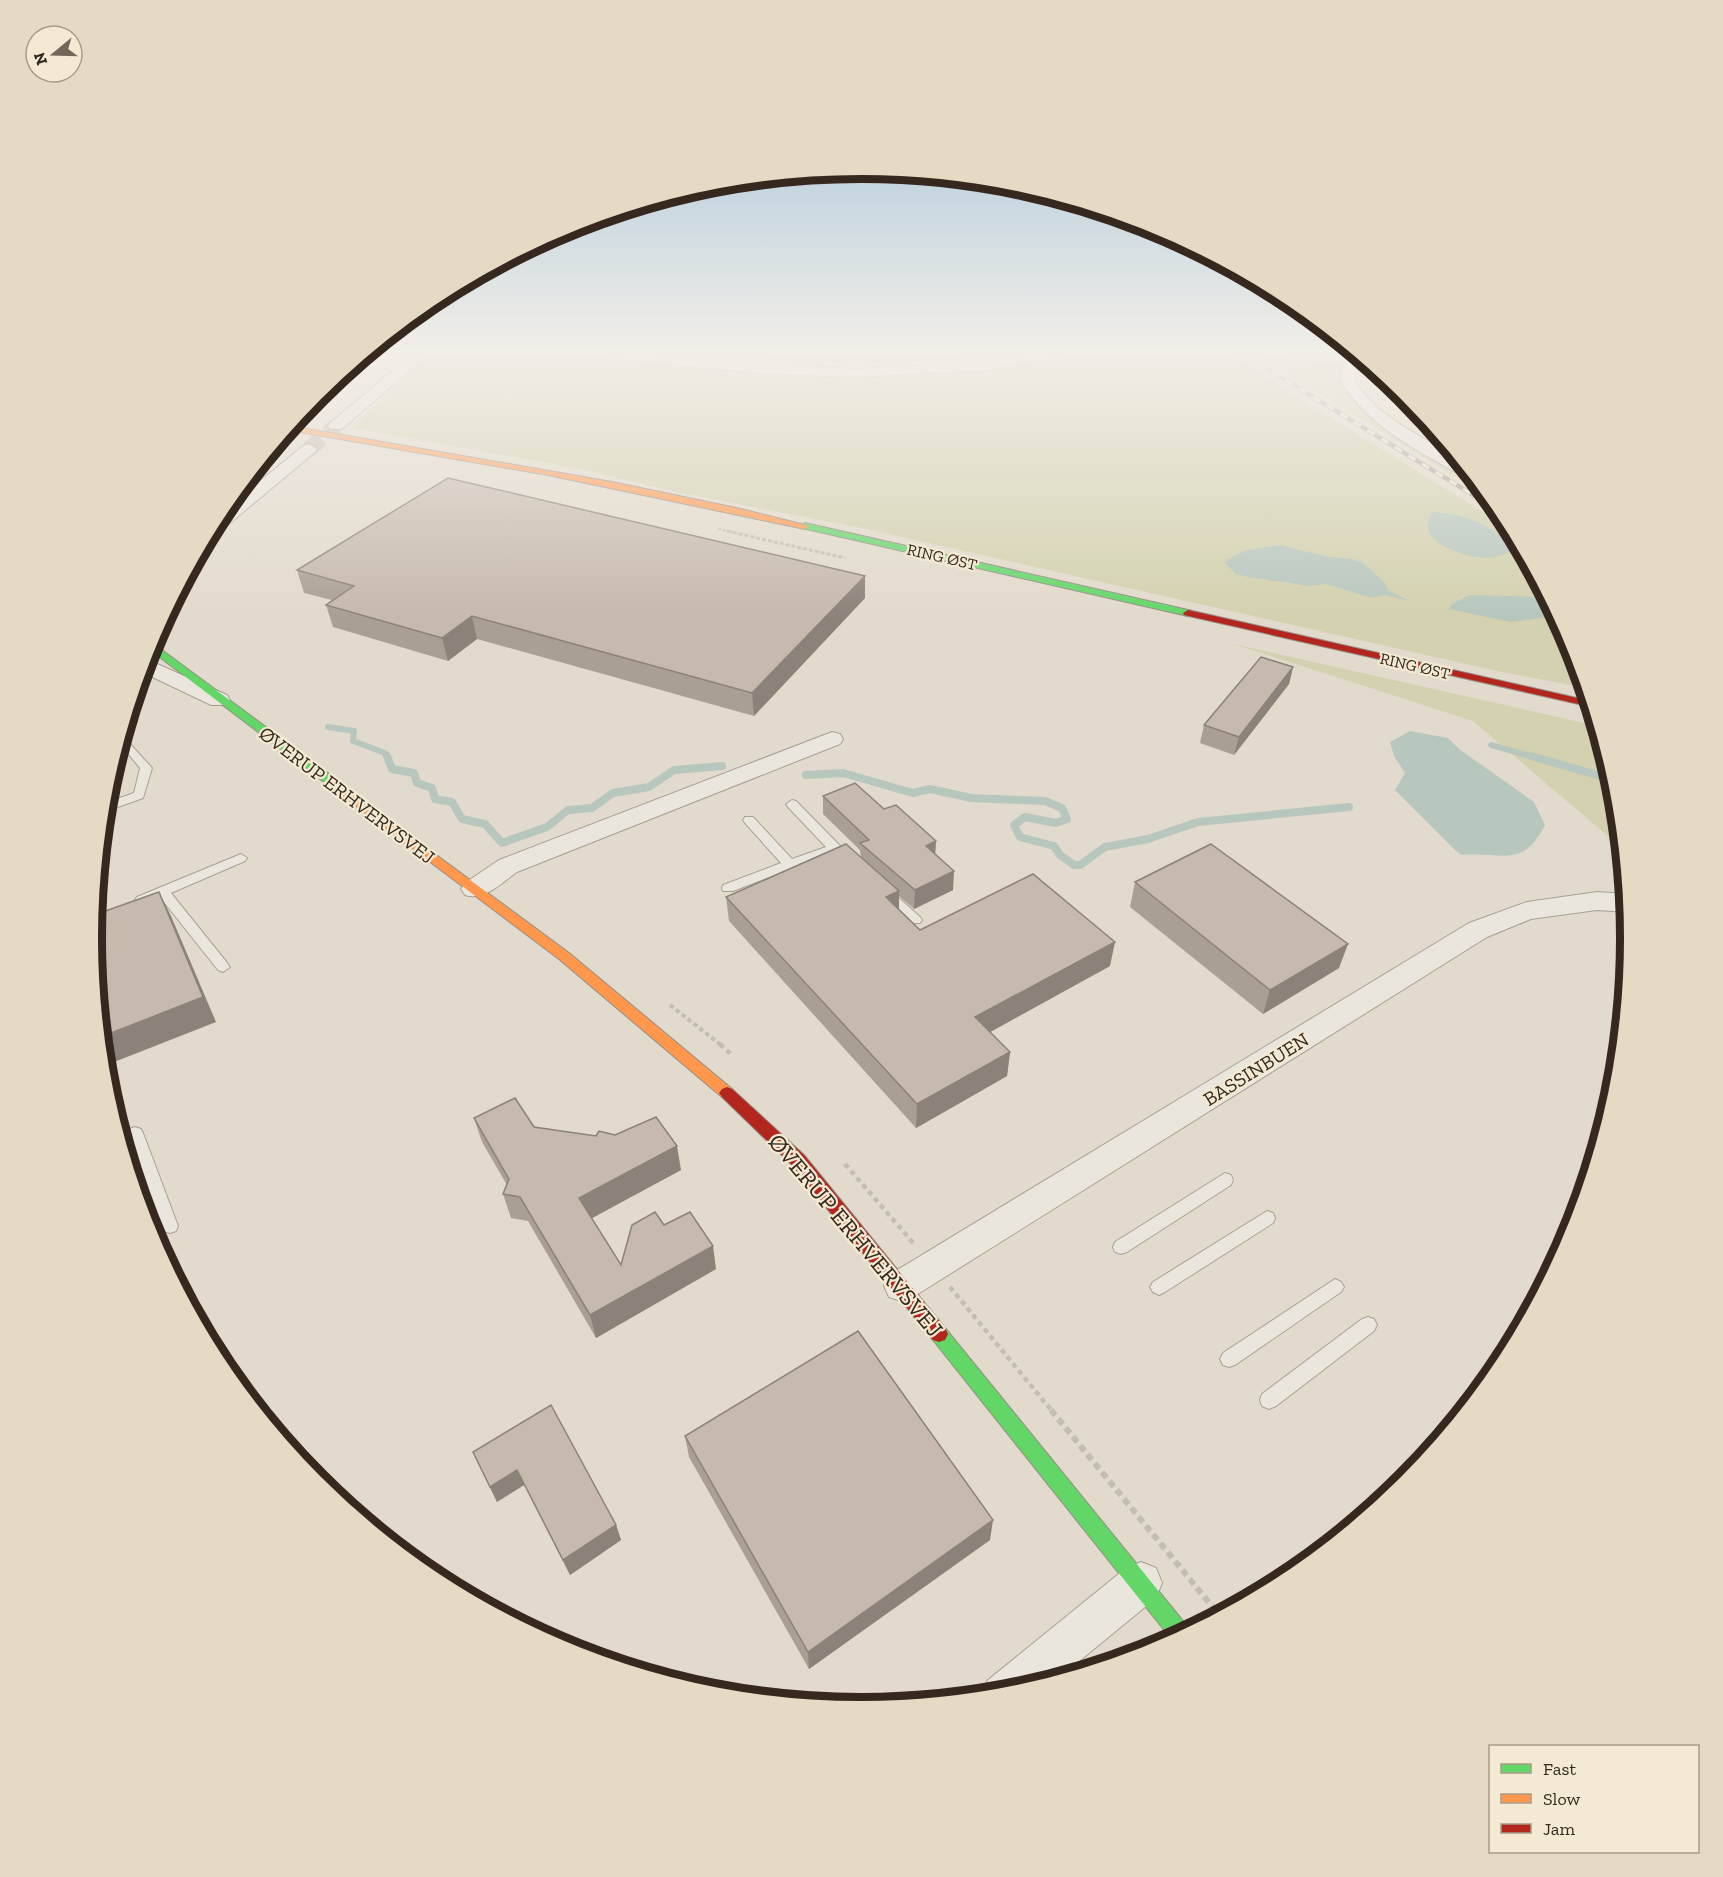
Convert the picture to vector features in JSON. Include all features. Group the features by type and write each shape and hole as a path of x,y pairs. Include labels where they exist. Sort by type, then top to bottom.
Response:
{"main road":[{"name":"RING ØST","path":"382,443 454,454 685,499 1583,702"},
{"name":"ØVERUP ERHVERVSVEJ","path":"159,652 614,993 735,1098 798,1160 1177,1629"}],"street":[{"path":"1419,443 1453,463"},
{"path":"235,510 309,449"},
{"name":"ØVERUP ERHVERVSVEJ","path":"152,669 220,700"},
{"path":"474,889 508,866 832,739"},
{"name":"BASSINBUEN","path":"901,1286 1478,930 1527,911 1597,901 1620,902"},
{"path":"1022,1680 1141,1583"}],"lane":[{"path":"114,804 139,795 146,768 127,745"},
{"path":"792,804 858,870"},
{"path":"749,820 790,865"},
{"path":"728,888 834,848"},
{"path":"133,904 241,858"},
{"path":"874,884 915,920"},
{"path":"163,892 223,967"},
{"path":"135,1133 170,1226"},
{"path":"1121,1247 1225,1180"},
{"path":"1159,1287 1267,1218"},
{"path":"1229,1359 1335,1287"},
{"path":"1269,1400 1368,1325"}],"shaded area":[{"path":"433,443 1371,443 1494,519 1543,603 1578,686 1502,672 862,528 676,492 587,470"},
{"path":"1399,443 1416,443 1457,467 1473,488"},
{"path":"1430,443 1437,443 1443,451"},
{"path":"1433,512 1456,515 1476,521 1494,531 1511,546 1509,552 1486,558 1454,551 1434,539 1429,531 1428,522"},
{"path":"1279,545 1363,563 1385,583 1388,590 1409,601 1385,595 1372,598 1326,584 1310,586 1248,577 1236,574 1224,562 1243,551"},
{"path":"1470,595 1540,597 1549,617 1511,622 1449,609 1452,604"},
{"path":"1233,644 1590,724 1606,790 1615,842 1473,721"},
{"path":"1410,731 1448,738 1459,749 1534,802 1545,825 1537,839 1520,853 1511,855 1462,855 1456,851 1395,790 1405,773 1394,756 1390,742"}],"building":[{"path":"448,478 865,576 752,693 472,616 442,638 326,605 354,586 297,570"},
{"path":"1261,657 1293,667 1239,737 1204,725"},
{"path":"855,783 884,809 896,805 936,841 926,846 954,871 915,890 860,843 869,840 823,796"},
{"path":"846,844 899,891 886,897 920,930 1033,874 1115,942 975,1017 1010,1052 917,1104 726,897"},
{"path":"1211,844 1348,944 1270,990 1135,882"},
{"path":"159,892 203,997 108,1034 102,938 103,912"},
{"path":"515,1098 534,1127 596,1136 599,1131 615,1135 656,1117 677,1146 579,1198 621,1265 632,1225 655,1212 664,1225 690,1212 713,1246 590,1315 520,1197 503,1194 509,1179 474,1118"},
{"path":"858,1331 993,1520 808,1652 685,1436"},
{"path":"551,1405 616,1525 563,1560 517,1470 490,1487 473,1452"}],"waterway":[{"path":"328,727 354,731 353,741 385,753 387,758"},
{"path":"1491,745 1537,758"},
{"path":"387,756 392,769 414,773 417,783 432,788 435,799 452,802 462,819 485,824 502,843 547,827 568,810 592,808 613,793 649,787 674,770 722,766"},
{"path":"1531,756 1603,777"},
{"path":"806,775 843,773 913,793 930,789 971,798 1045,801 1062,808 1067,819 1056,823 1025,817 1014,825 1020,837 1054,846 1060,855 1074,865 1080,865 1105,847 1148,839 1198,822 1349,807"}],"tunnel":[{"path":"309,449 317,443"}],"railway":[{"path":"1388,443 1481,500"}],"traffic: fast":[{"path":"805,526 1188,613"},
{"path":"159,651 340,788"},
{"path":"939,1334 1177,1629"}],"traffic: slow":[{"path":"379,443 548,472 805,526"},
{"path":"340,788 564,956 727,1093"}],"traffic: jam":[{"path":"1188,613 1583,702"},
{"path":"727,1093 798,1160 939,1334"}]}
